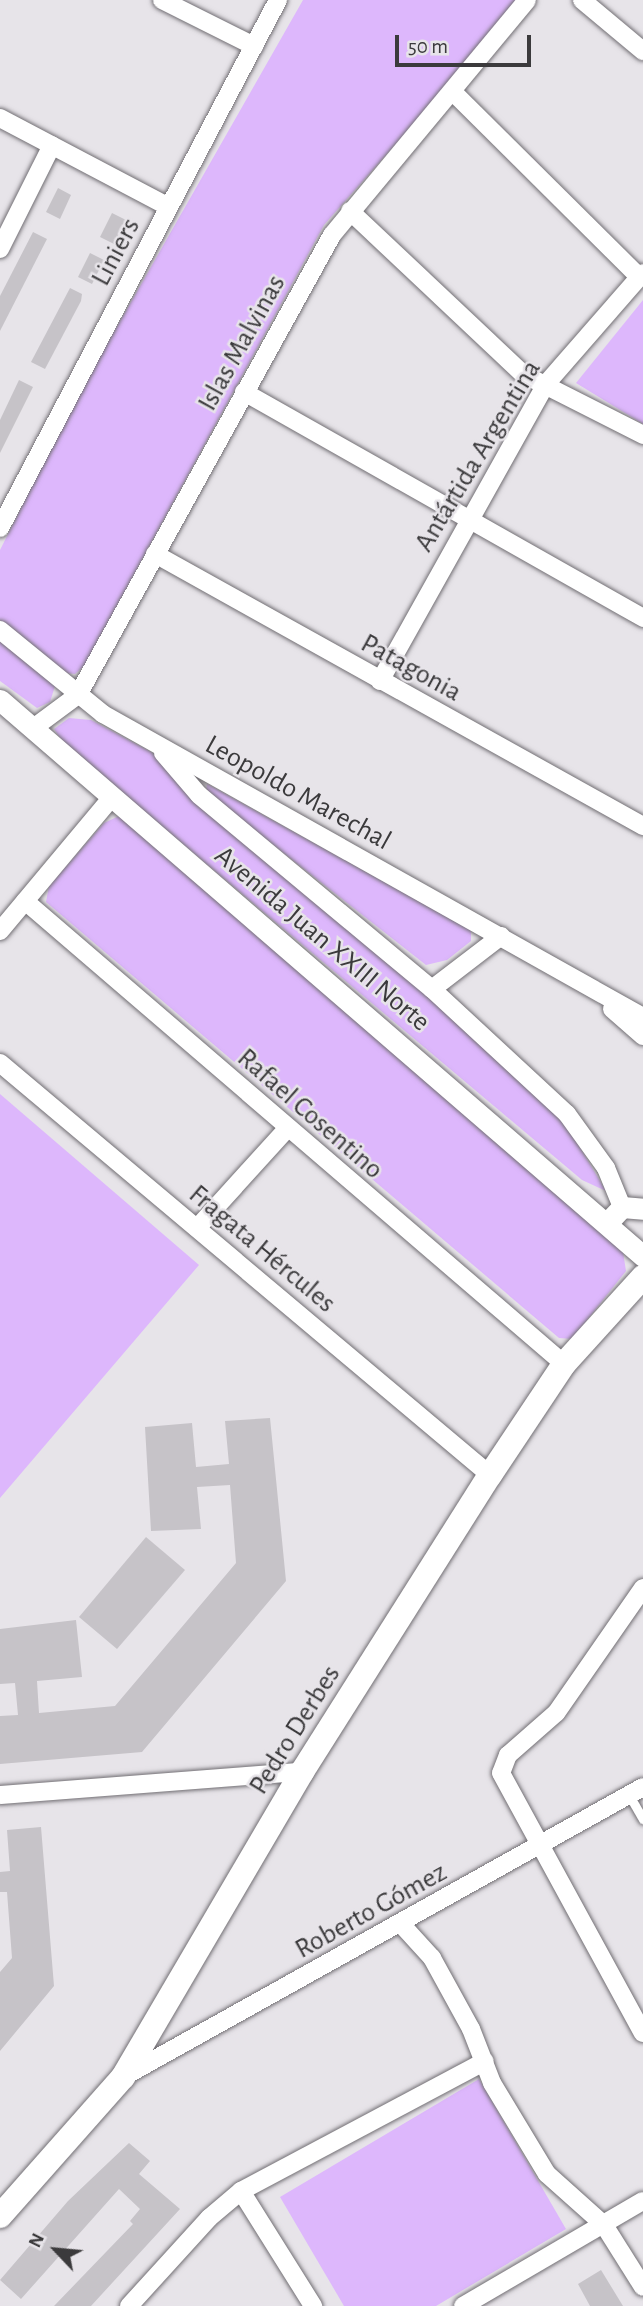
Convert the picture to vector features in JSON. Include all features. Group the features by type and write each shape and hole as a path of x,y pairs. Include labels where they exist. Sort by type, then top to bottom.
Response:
{"main road":[{"name":"Pedro Derbes","path":"0,2216 123,2077 302,1772 490,1475 564,1364 643,1277"}],"street":[{"path":"162,0 254,46"},
{"name":"Liniers","path":"0,528 278,0"},
{"name":"Islas Malvinas","path":"32,729 78,695 244,392 350,211 454,93 527,0"},
{"path":"582,0 643,51"},
{"path":"454,93 641,275"},
{"path":"0,118 169,206"},
{"path":"0,249 52,145"},
{"path":"350,211 523,374 643,435"},
{"name":"Antártida Argentina","path":"380,681 466,521 546,384 641,275"},
{"path":"244,392 466,521 643,618"},
{"name":"Patagonia","path":"155,554 643,826"},
{"name":"Leopoldo Marechal","path":"0,630 78,695 156,744 643,1017"},
{"name":"Avenida Juan XXIII Norte","path":"0,700 111,797 625,1212"},
{"name":"Avenida Juan XXIII Norte","path":"156,744 199,795 432,989 567,1114 606,1168 643,1256"},
{"path":"0,930 111,797"},
{"name":"Rafael Cosentino","path":"25,901 286,1130 564,1364"},
{"path":"432,989 501,936"},
{"name":"Leopoldo Marechal","path":"583,983 643,1035"},
{"name":"Fragata Hércules","path":"0,1063 490,1475"},
{"path":"197,1228 286,1130"},
{"path":"643,1588 556,1713 508,1755 501,1773 643,2034"},
{"path":"0,1795 302,1772"},
{"name":"Roberto Gómez","path":"123,2077 402,1925 636,1791"},
{"path":"402,1925 432,1958 485,2061 492,2083 547,2174 604,2225 643,2287"},
{"path":"129,2306 209,2218 242,2192 485,2061"},
{"path":"242,2192 313,2306"},
{"path":"463,2306 482,2301 643,2202"}],"lane":[{"path":"636,1791 643,1819"}],"shaded area":[{"path":"303,0 523,0 324,225 84,666 75,674 65,673 0,620 0,550 78,395"},
{"path":"643,300 643,424 576,383"},
{"path":"0,639 55,686 50,702 37,708 0,681"},
{"path":"69,718 91,720 151,752 391,961 567,1126 606,1191 582,1180 64,744 54,729"},
{"path":"207,784 471,930 471,941 447,960 426,965 206,792"},
{"path":"119,816 623,1252 626,1271 572,1339 559,1338 46,902 49,886 104,823"},
{"path":"0,1094 199,1265 0,1498"},
{"path":"479,2079 566,2229 436,2306 344,2306 280,2197"}],"building":[{"path":"58,188 71,195 60,219 46,212"},
{"path":"112,213 126,220 114,244 100,237"},
{"path":"33,232 47,239 0,331 0,296"},
{"path":"90,253 104,260 92,284 78,277"},
{"path":"70,288 82,294 81,301 45,369 31,362"},
{"path":"19,380 33,387 0,453 0,420"},
{"path":"270,1418 286,1581 142,1752 0,1764 0,1716 18,1715 15,1683 0,1684 0,1629 76,1620 82,1677 37,1681 39,1713 115,1706 236,1563 230,1485 197,1487 201,1529 151,1531 145,1427 192,1423 196,1467 229,1464 225,1421"},
{"path":"146,1537 185,1570 117,1649 79,1617"},
{"path":"41,1827 54,1986 0,2051 0,1972 12,1958 7,1892 0,1892 0,1872 10,1871 7,1830"},
{"path":"129,2143 150,2161 139,2174 180,2209 91,2306 54,2306 133,2224 130,2221 140,2209 119,2189 21,2299 0,2280 68,2201"},
{"path":"601,2270 623,2306 590,2306 578,2284"}]}
